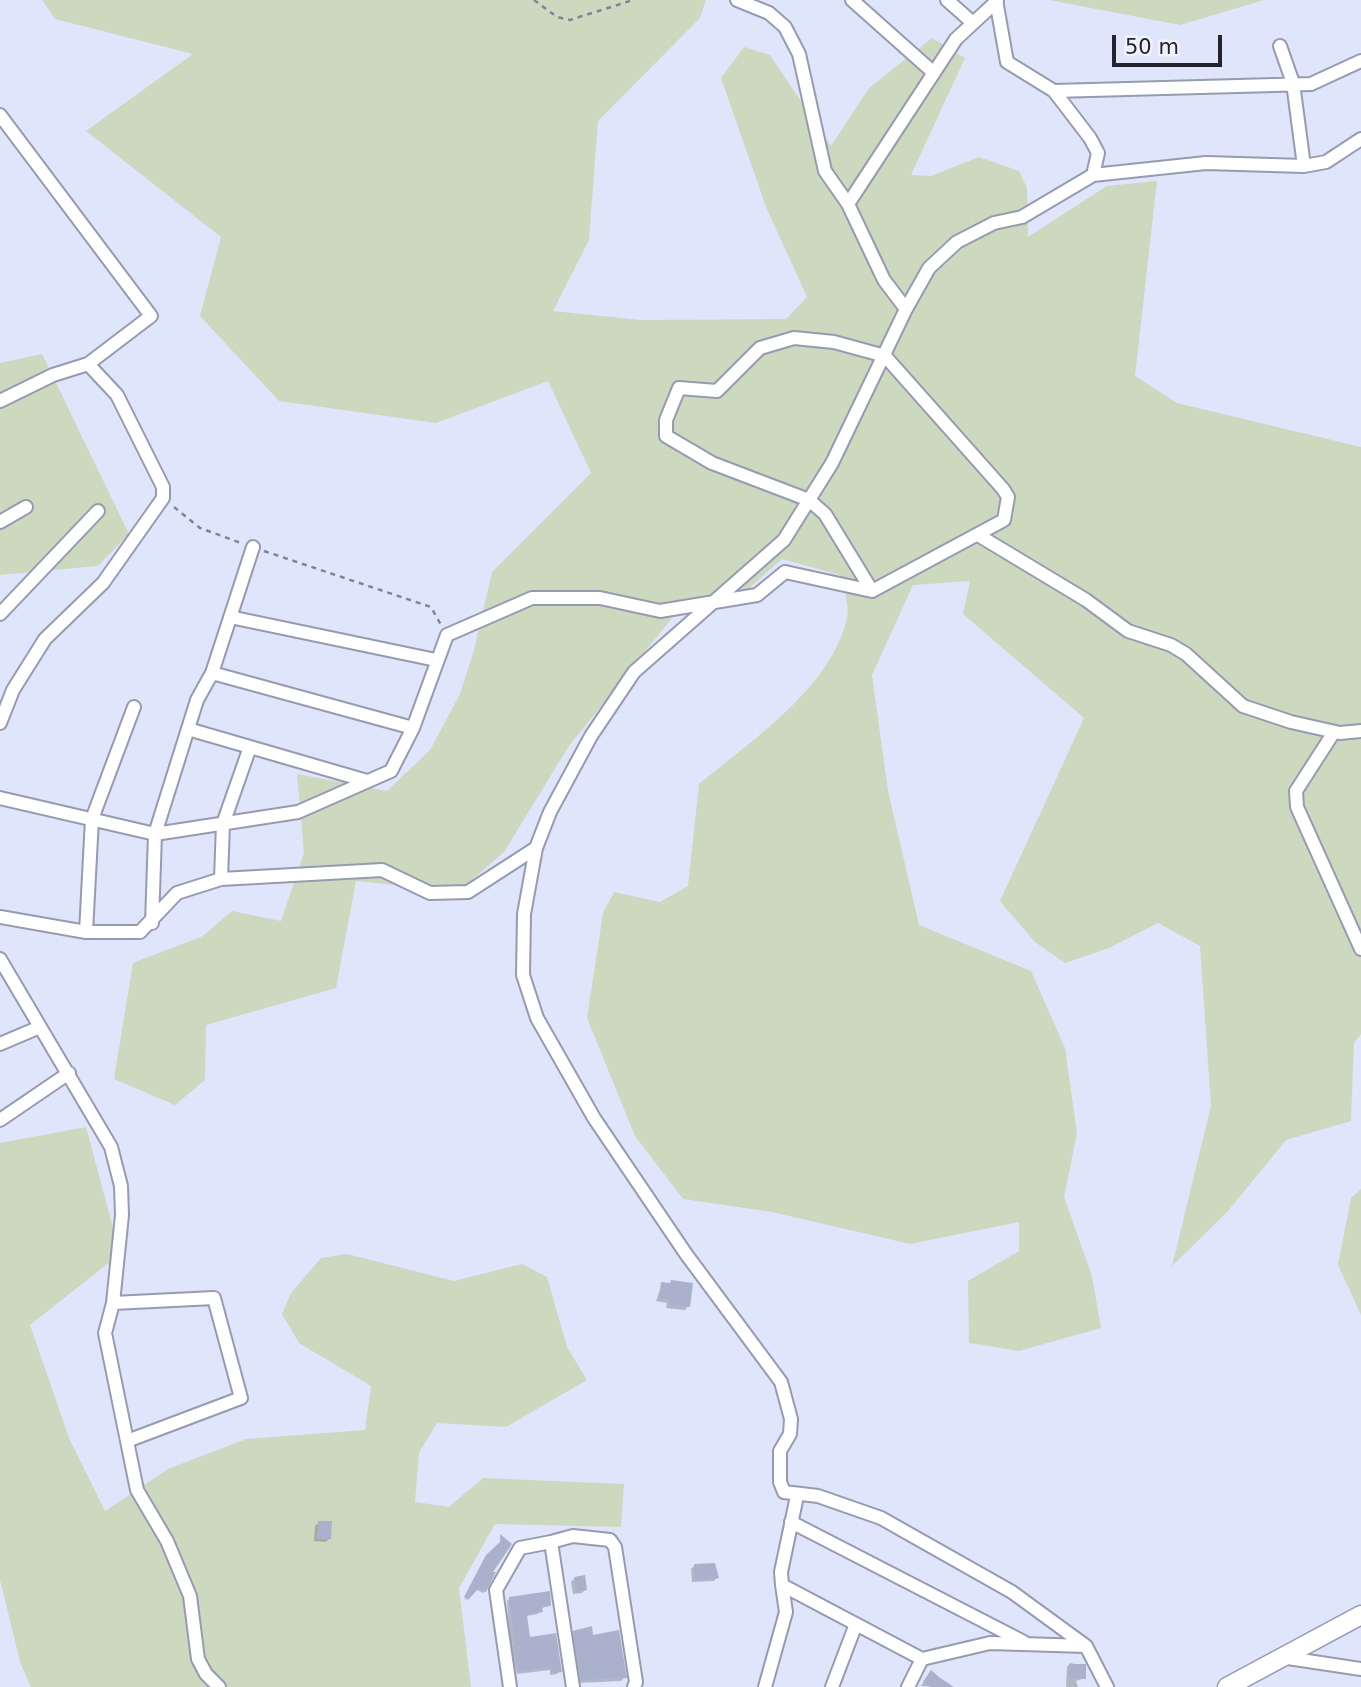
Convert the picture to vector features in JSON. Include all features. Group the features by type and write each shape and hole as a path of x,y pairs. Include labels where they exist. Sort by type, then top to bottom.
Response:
{"main road":[{"path":"1227,1687 1361,1615"}],"street":[{"path":"737,0 769,13 785,27 799,54 825,172 848,204 884,280 906,309"},
{"path":"852,0 934,73"},
{"path":"947,0 973,23"},
{"path":"848,204 956,39 997,1"},
{"path":"997,1 1007,62 1054,91 1098,153 1093,175"},
{"path":"1280,46 1293,83 1304,166"},
{"path":"1054,91 1311,84 1361,61"},
{"path":"0,115 151,317 88,363 53,375 0,401"},
{"path":"1107,1687 1086,1646 1012,1592 881,1518 818,1496 796,1496 784,1492 780,1482 780,1451 789,1434 791,1419 781,1382 686,1254 594,1118 537,1018 523,975 524,914 536,848 550,812 591,736 634,672 784,540 832,463 906,309 929,268 957,242 995,223 1022,217 1093,175 1206,163 1304,166 1326,162 1361,139"},
{"path":"0,798 155,834 298,812 391,771 413,728 447,635 532,598 600,598 660,611 757,595 785,572 873,591 1004,520 1008,498 885,356 834,342 793,338 760,348 717,391 678,388 666,420 666,436 712,463 809,500 825,514 873,591"},
{"path":"0,723 13,690 45,639 103,583 163,498 163,487 135,427 117,395 88,363"},
{"path":"0,522 26,507"},
{"path":"0,614 98,511"},
{"path":"978,535 1086,600 1128,631 1171,645 1186,654 1243,706 1334,732 1361,731"},
{"path":"152,923 155,834 197,700 212,673 253,547"},
{"path":"230,617 436,660"},
{"path":"212,673 413,728"},
{"path":"86,932 92,819 134,707"},
{"path":"188,729 367,781"},
{"path":"1334,732 1296,792 1297,807 1361,949"},
{"path":"221,879 223,824 250,747"},
{"path":"0,917 86,932 140,932 152,923 177,893 221,879 382,870 430,893 468,892 536,848"},
{"path":"0,959 111,1147 121,1186 122,1215 113,1303 105,1333 137,1490 167,1541 190,1596 198,1659 206,1674 219,1687"},
{"path":"0,1044 40,1027"},
{"path":"0,1120 69,1073"},
{"path":"113,1303 214,1298 242,1398 127,1441"},
{"path":"765,1687 786,1612 780,1572 796,1496"},
{"path":"791,1522 1028,1644"},
{"path":"510,1687 496,1590 520,1548 573,1536 610,1540 615,1547 636,1682 634,1687"},
{"path":"551,1542 573,1687"},
{"path":"782,1584 922,1659 990,1643 1086,1646"},
{"path":"832,1687 856,1624"},
{"path":"1281,1657 1361,1670"},
{"path":"908,1687 922,1659"}],"path":[{"path":"534,0 556,17 570,20 633,0"},
{"path":"163,498 200,528 431,607 447,635"}],"green space":[{"path":"42,0 706,0 700,18 598,121 589,240 553,311 640,320 786,319 807,297 766,207 721,78 744,47 770,55 831,146 869,88 932,38 965,58 911,175 931,176 979,157 1019,171 1027,188 1028,237 1107,186 1157,181 1135,376 1177,403 1361,447 1361,1034 1354,1043 1351,1121 1286,1140 1228,1211 1172,1266 1211,1106 1200,946 1158,923 1109,948 1065,963 1035,942 1000,901 1084,718 963,614 970,581 913,585 872,675 888,791 919,925 1031,971 1065,1048 1077,1133 1064,1197 1092,1276 1101,1328 1019,1351 969,1343 968,1281 1019,1251 1019,1222 910,1244 772,1212 683,1199 635,1136 587,1018 603,913 614,892 660,902 688,886 699,784 764,731 807,690 838,643 848,613 840,575 782,559 739,597 688,598 569,746 504,852 458,892 356,881 336,988 206,1025 205,1080 175,1105 114,1079 133,963 203,936 232,911 281,921 304,853 297,774 387,791 430,750 460,694 474,650 492,572 591,473 548,381 436,423 279,401 200,316 221,237 86,131 193,54 55,19"},
{"path":"1049,0 1264,0 1180,25"},
{"path":"42,354 129,534 98,566 0,575 0,363"},
{"path":"86,1127 120,1254 30,1325 69,1438 105,1511 168,1469 246,1439 365,1430 371,1386 299,1343 282,1314 291,1293 321,1258 347,1254 454,1281 522,1264 547,1277 567,1347 587,1380 506,1427 437,1423 419,1453 415,1502 449,1507 483,1478 624,1484 621,1527 495,1524 459,1588 471,1687 31,1687 21,1665 0,1580 0,1143"},
{"path":"1361,1189 1361,1315 1338,1265 1351,1198"}],"building":[{"path":"671,1280 693,1283 690,1307 669,1305 669,1300 659,1298 661,1282 670,1283"},
{"path":"318,1521 332,1521 331,1539 317,1539"},
{"path":"500,1534 512,1544 493,1572 496,1572 486,1592 479,1588 468,1600 464,1597 486,1555 501,1541"},
{"path":"715,1563 719,1578 695,1580 694,1564"},
{"path":"585,1575 587,1590 576,1592 574,1577"},
{"path":"550,1591 551,1606 542,1607 543,1612 527,1615 530,1637 556,1633 562,1672 553,1673 552,1668 543,1668 519,1672 513,1647 509,1597"},
{"path":"592,1626 593,1635 619,1630 627,1678 581,1680 573,1631"},
{"path":"1069,1664 1086,1664 1086,1679 1068,1678"},
{"path":"931,1670 954,1687 931,1687 923,1682"}]}
